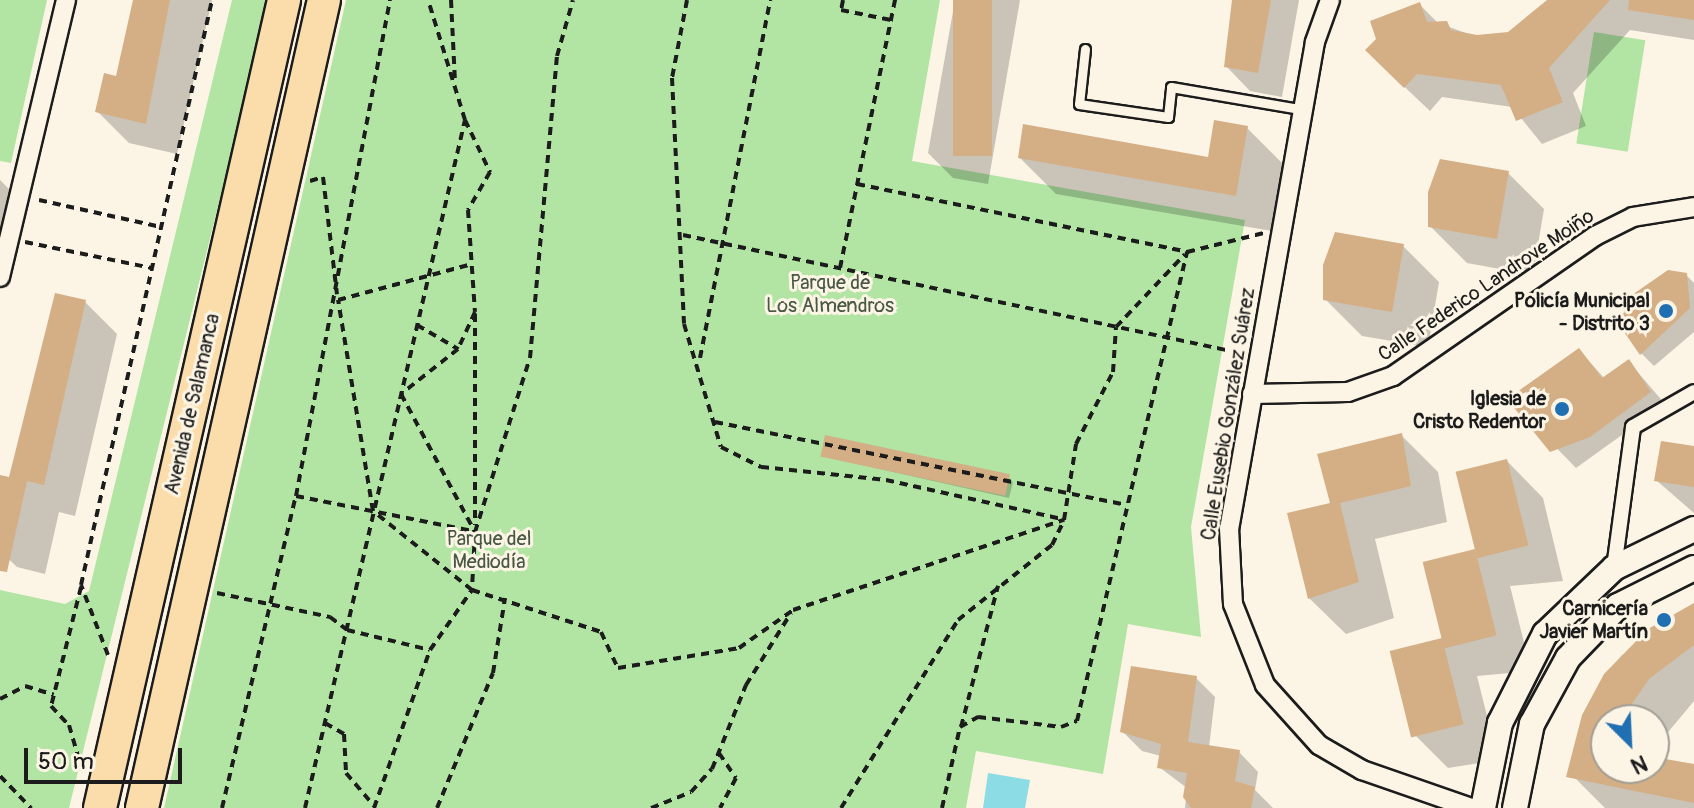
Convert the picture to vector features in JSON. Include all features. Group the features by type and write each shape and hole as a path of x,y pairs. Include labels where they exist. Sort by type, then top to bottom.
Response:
{"highway":[{"name":"Avenida de Salamanca","path":"100,808 284,0"},
{"name":"Avenida de Salamanca","path":"142,808 324,0"}],"street":[{"path":"0,277 66,0"},
{"name":"Calle Eusebio González Suárez","path":"1330,0 1315,42 1306,110 1252,394 1228,562 1233,604 1265,685 1319,745 1362,770 1471,808"},
{"name":"Calle Federico Landrove Moiño","path":"1252,394 1348,392 1393,376 1595,236 1633,217 1694,207"},
{"path":"1614,568 1633,427 1694,392"},
{"path":"1483,808 1512,693 1568,605 1614,568 1694,529"},
{"path":"1515,808 1532,724 1568,658 1618,606 1694,568"}],"lane":[{"path":"1085,49 1079,104 1168,117 1171,87 1306,110"}],"path":[{"path":"84,776 69,725 51,706 212,0"},
{"path":"222,808 296,496 338,300 390,0"},
{"path":"375,808 430,650 472,590 475,312 469,265 468,210 490,172 465,120 428,0"},
{"path":"451,0 455,89"},
{"path":"475,532 530,358 557,56 573,0"},
{"path":"687,0 672,78 683,235 684,324 700,358 721,447 761,467 901,482 1064,520"},
{"path":"700,358 770,0"},
{"path":"843,0 841,10 891,20"},
{"path":"840,268 895,0"},
{"path":"305,808 465,120"},
{"path":"305,183 323,177 338,300 373,511 472,590 505,597 601,632 618,668 739,648 793,610 1064,520"},
{"path":"857,184 1187,252"},
{"path":"20,195 161,227"},
{"path":"841,808 958,620 999,584 1052,545 1064,520 1064,497 1076,444 1113,372 1116,327 1187,252 1233,236 1281,231"},
{"path":"683,235 1259,357"},
{"path":"9,239 152,268"},
{"path":"961,727 978,717 1061,727 1077,721 1187,252"},
{"path":"338,300 428,279 469,265"},
{"path":"401,394 458,349 475,312"},
{"path":"417,325 458,349"},
{"path":"401,394 475,532"},
{"path":"715,422 1064,497 1126,505"},
{"path":"296,496 475,532"},
{"path":"942,808 999,584"},
{"path":"81,585 112,664"},
{"path":"215,593 330,617 347,630 430,650"},
{"path":"437,808 493,673 505,597"},
{"path":"651,808 691,792 719,753 746,685 793,610"},
{"path":"0,699 25,686 54,695"},
{"path":"325,723 344,734 346,773 375,808"},
{"path":"719,753 736,778 720,808"},
{"path":"0,776 31,808"}],"green space":[{"path":"0,0 47,0 11,163 0,161"},
{"path":"232,0 269,0 69,808 0,808 0,590 65,604 89,591"},
{"name":"Parque del Mediodía","path":"346,0 940,0 912,161 1245,220 1191,527 1201,637 1128,624 1103,774 976,751 966,808 164,808"},
{"path":"1594,32 1645,40 1628,152 1576,144"}],"water":[{"path":"988,773 1030,780 1025,808 983,808"}],"building":[{"path":"133,0 170,0 146,124 95,112 104,73 116,76"},
{"path":"953,0 992,0 992,156 953,156"},
{"path":"1232,0 1271,0 1258,73 1224,67"},
{"path":"1547,0 1610,0 1549,68 1563,102 1516,121 1501,85 1417,74 1404,88 1365,50 1376,39 1370,21 1420,2 1427,22 1447,21 1451,30 1477,35 1508,32"},
{"path":"1629,0 1694,0 1694,20 1628,10"},
{"path":"1214,120 1248,126 1236,196 1018,158 1023,124 1208,157"},
{"path":"1440,159 1509,171 1497,239 1428,227 1428,192"},
{"path":"1335,232 1404,244 1392,312 1323,300 1323,265"},
{"path":"1668,270 1687,273 1690,308 1640,355 1615,319 1625,312 1619,304"},
{"path":"55,293 86,300 44,485 27,481 7,572 0,571 0,475 9,477"},
{"name":"Iglesia de Cristo Redentor","path":"1579,348 1602,378 1629,359 1651,392 1590,437 1550,452 1507,399"},
{"path":"1402,433 1411,486 1340,503 1359,582 1308,599 1287,513 1330,503 1317,454"},
{"path":"825,435 1010,474 1005,496 820,457"},
{"path":"1661,441 1694,446 1694,487 1654,481"},
{"path":"1507,459 1529,545 1477,558 1456,472"},
{"path":"1475,549 1497,635 1444,648 1423,562"},
{"path":"1694,603 1694,645 1649,679 1632,704 1590,704 1590,782 1566,777 1582,715 1604,674 1648,629"},
{"path":"1442,638 1464,724 1411,737 1390,651"},
{"path":"1131,666 1197,676 1188,742 1240,750 1235,781 1255,787 1251,808 1191,808 1183,797 1187,773 1157,768 1161,744 1120,732"},
{"path":"1670,760 1694,764 1694,803 1600,784 1670,784"}],"place":[{"name":"Policía Municipal - Distrito 3","path":"1666,311"},
{"name":"Iglesia de Cristo Redentor","path":"1562,409"},
{"name":"Carnicería Javier Martín","path":"1664,620"}],"park label":[{"name":"Parque de Los Almendros","path":"830,294"}]}
